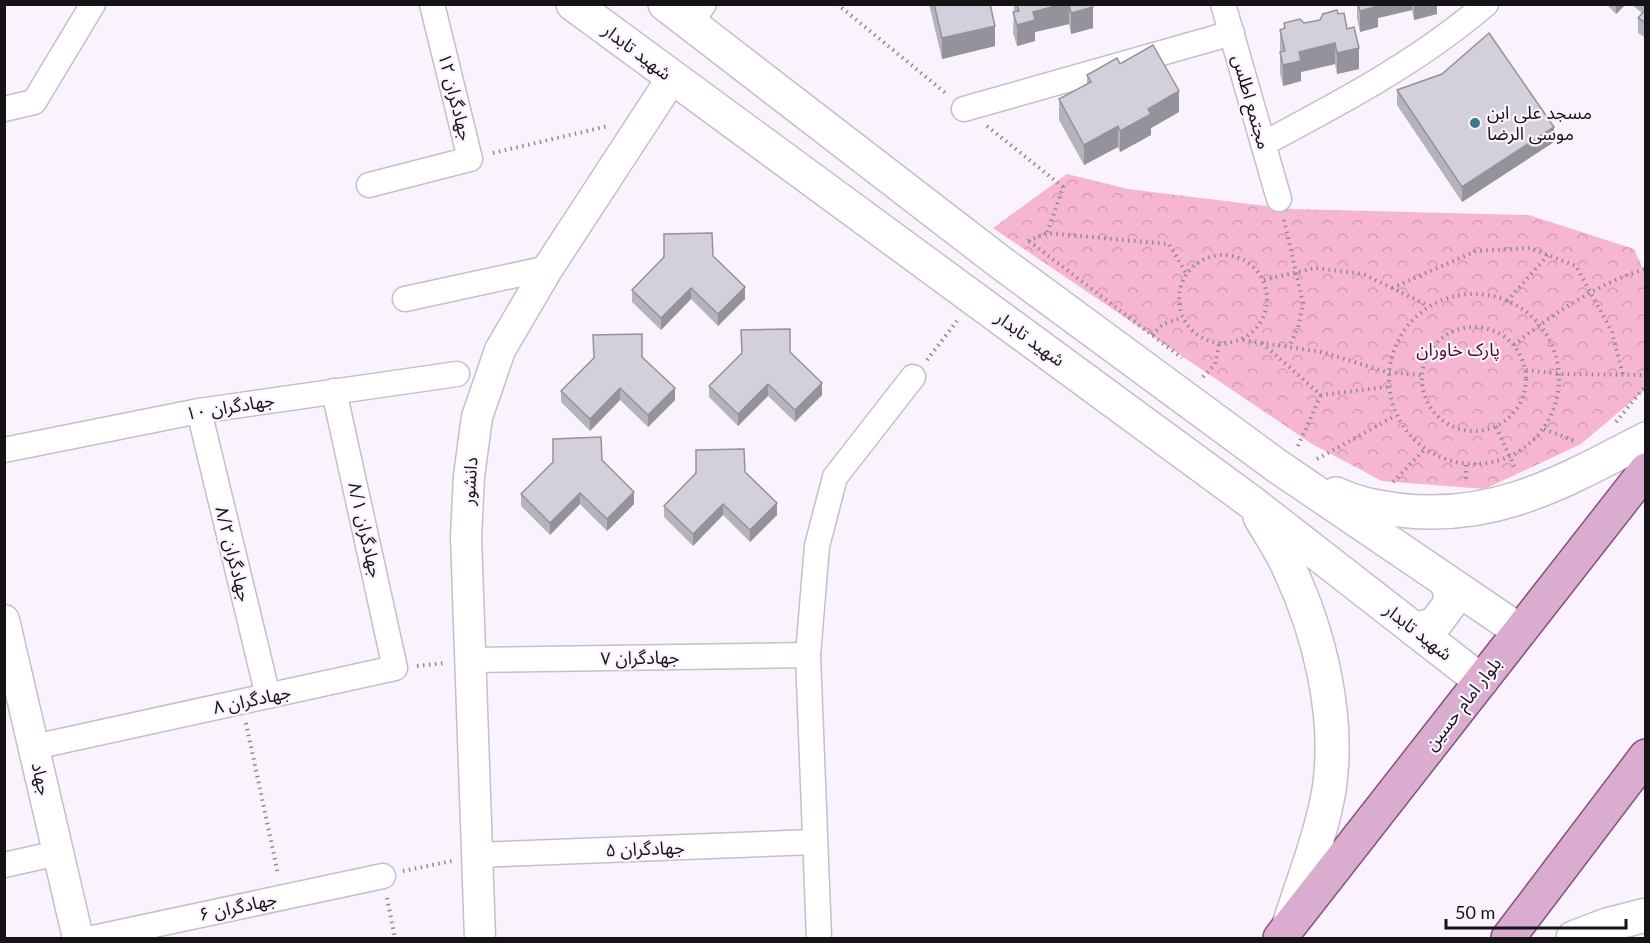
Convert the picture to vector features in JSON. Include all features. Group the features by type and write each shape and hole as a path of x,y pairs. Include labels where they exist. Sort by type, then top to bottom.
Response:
{"main road":[{"name":"شهید تابدار","path":"573,4 1251,502 1481,681"},
{"path":"687,11 1000,262 1194,380 1357,505 1431,514 1498,506 1560,483 1646,439"},
{"path":"975,299 1000,262"},
{"path":"1288,450 1448,582 1520,631"},
{"name":"بلوار امام حسین","path":"1284,933 1646,470"},
{"path":"1251,502 1288,566 1303,598 1312,627 1329,707 1332,749 1329,790 1318,835 1284,933"},
{"path":"1415,630 1435,624 1452,601 1448,582"},
{"path":"1508,939 1646,756"},
{"path":"1573,939 1629,918 1646,915"}],"street":[{"path":"4,108 34,102 93,4"},
{"name":"جهادگران ۱۲","path":"369,185 470,159 432,4"},
{"name":"مجتمع اطلس","path":"1223,4 1279,199"},
{"path":"1263,144 1388,76 1448,36 1486,4"},
{"path":"964,109 1232,33"},
{"name":"دانشور","path":"480,939 466,537 469,476 477,417 500,350 548,268 672,78"},
{"path":"405,300 548,268"},
{"name":"جهادگران ۱۰","path":"4,450 199,411 457,374"},
{"path":"819,939 808,655 817,546 835,477 913,377"},
{"name":"جهادگران ۸/۱","path":"334,391 395,668"},
{"name":"جهادگران ۸/۲","path":"199,411 268,696"},
{"name":"جهاد","path":"4,620 78,939"},
{"name":"جهادگران ۷","path":"471,660 808,655"},
{"name":"جهادگران ۸","path":"34,747 395,668"},
{"name":"جهادگران ۵","path":"476,855 814,842"},
{"path":"4,865 58,853"},
{"name":"جهادگران ۶","path":"93,939 383,876"}],"path":[{"path":"470,159 647,116"},
{"path":"1279,199 1304,303 1299,328 1289,347"},
{"path":"1000,262 1029,241 1047,233 1168,244 1186,273"},
{"path":"1029,241 1143,348 1187,362"},
{"path":"1392,288 1476,251 1530,248 1576,266 1593,293 1612,332 1623,375"},
{"path":"1242,340 1260,324 1268,303 1264,279 1249,262 1227,254 1204,258 1186,273 1178,295 1182,318 1197,336 1219,344 1242,340 1322,352 1388,372 1421,375"},
{"path":"1507,301 1548,255"},
{"path":"1264,279 1315,268 1363,274 1429,306"},
{"path":"1514,345 1539,324 1625,275 1646,269"},
{"path":"1467,294 1507,301 1539,324 1554,347 1560,374 1557,403 1544,429 1510,457 1466,465 1424,450 1395,416 1388,387 1388,372 1401,334 1429,306 1467,294"},
{"path":"913,377 975,299"},
{"path":"1143,348 1163,324 1182,318"},
{"path":"1470,327 1494,331 1514,345 1526,370 1525,393 1514,413 1496,427 1469,432 1444,422 1426,402 1421,375 1429,352 1447,334 1470,327"},
{"path":"1261,343 1322,395 1388,387"},
{"path":"1194,380 1215,364 1219,344"},
{"path":"1526,370 1560,374 1646,375"},
{"path":"1194,380 1214,382"},
{"path":"1609,430 1646,385"},
{"path":"1322,395 1288,450 1316,459 1323,465"},
{"path":"1316,459 1395,416"},
{"path":"1496,427 1519,477"},
{"path":"1544,429 1584,445"},
{"path":"1388,486 1424,450"},
{"path":"395,668 471,660"},
{"path":"241,702 283,897"},
{"path":"395,939 383,876 476,855"}],"green space":[{"name":"پارک خاوران","path":"1067,174 1128,189 1290,209 1529,215 1634,249 1645,273 1645,390 1581,444 1485,489 1382,481 1312,444 993,228"}],"building":[{"path":"934,4 990,4 995,26 942,38"},
{"path":"1017,4 1062,4 1033,12 1035,20 1017,25 1013,12 1019,11"},
{"path":"1069,4 1093,4 1093,7 1071,13"},
{"path":"1358,4 1378,4 1378,6 1360,11"},
{"path":"1646,9 1646,23 1638,18"},
{"path":"1337,10 1338,14 1344,13 1347,29 1354,27 1359,48 1337,53 1335,43 1299,52 1301,61 1283,65 1280,52 1285,51 1280,30 1285,28 1284,23 1300,19 1304,23 1320,20 1323,14"},
{"name":"مسجد علی ابن موسی الرضا","path":"1489,33 1554,127 1462,187 1397,90 1442,74"},
{"path":"1153,45 1179,91 1148,109 1151,114 1120,131 1118,126 1084,145 1059,99 1091,82 1087,75 1117,58 1120,64"},
{"path":"712,233 713,256 745,287 718,314 691,288 661,318 632,290 664,257 664,234"},
{"path":"790,329 790,352 822,383 795,410 768,384 738,414 709,386 742,353 741,330"},
{"path":"642,334 642,357 675,388 648,415 620,388 590,419 561,391 594,358 593,335"},
{"path":"601,437 602,460 634,492 607,519 580,493 550,523 521,494 553,462 553,439"},
{"path":"744,449 745,472 777,503 750,530 723,504 693,534 664,506 696,473 696,450"}],"place":[{"name":"مسجد علی ابن موسی الرضا","path":"1475,123"}]}
